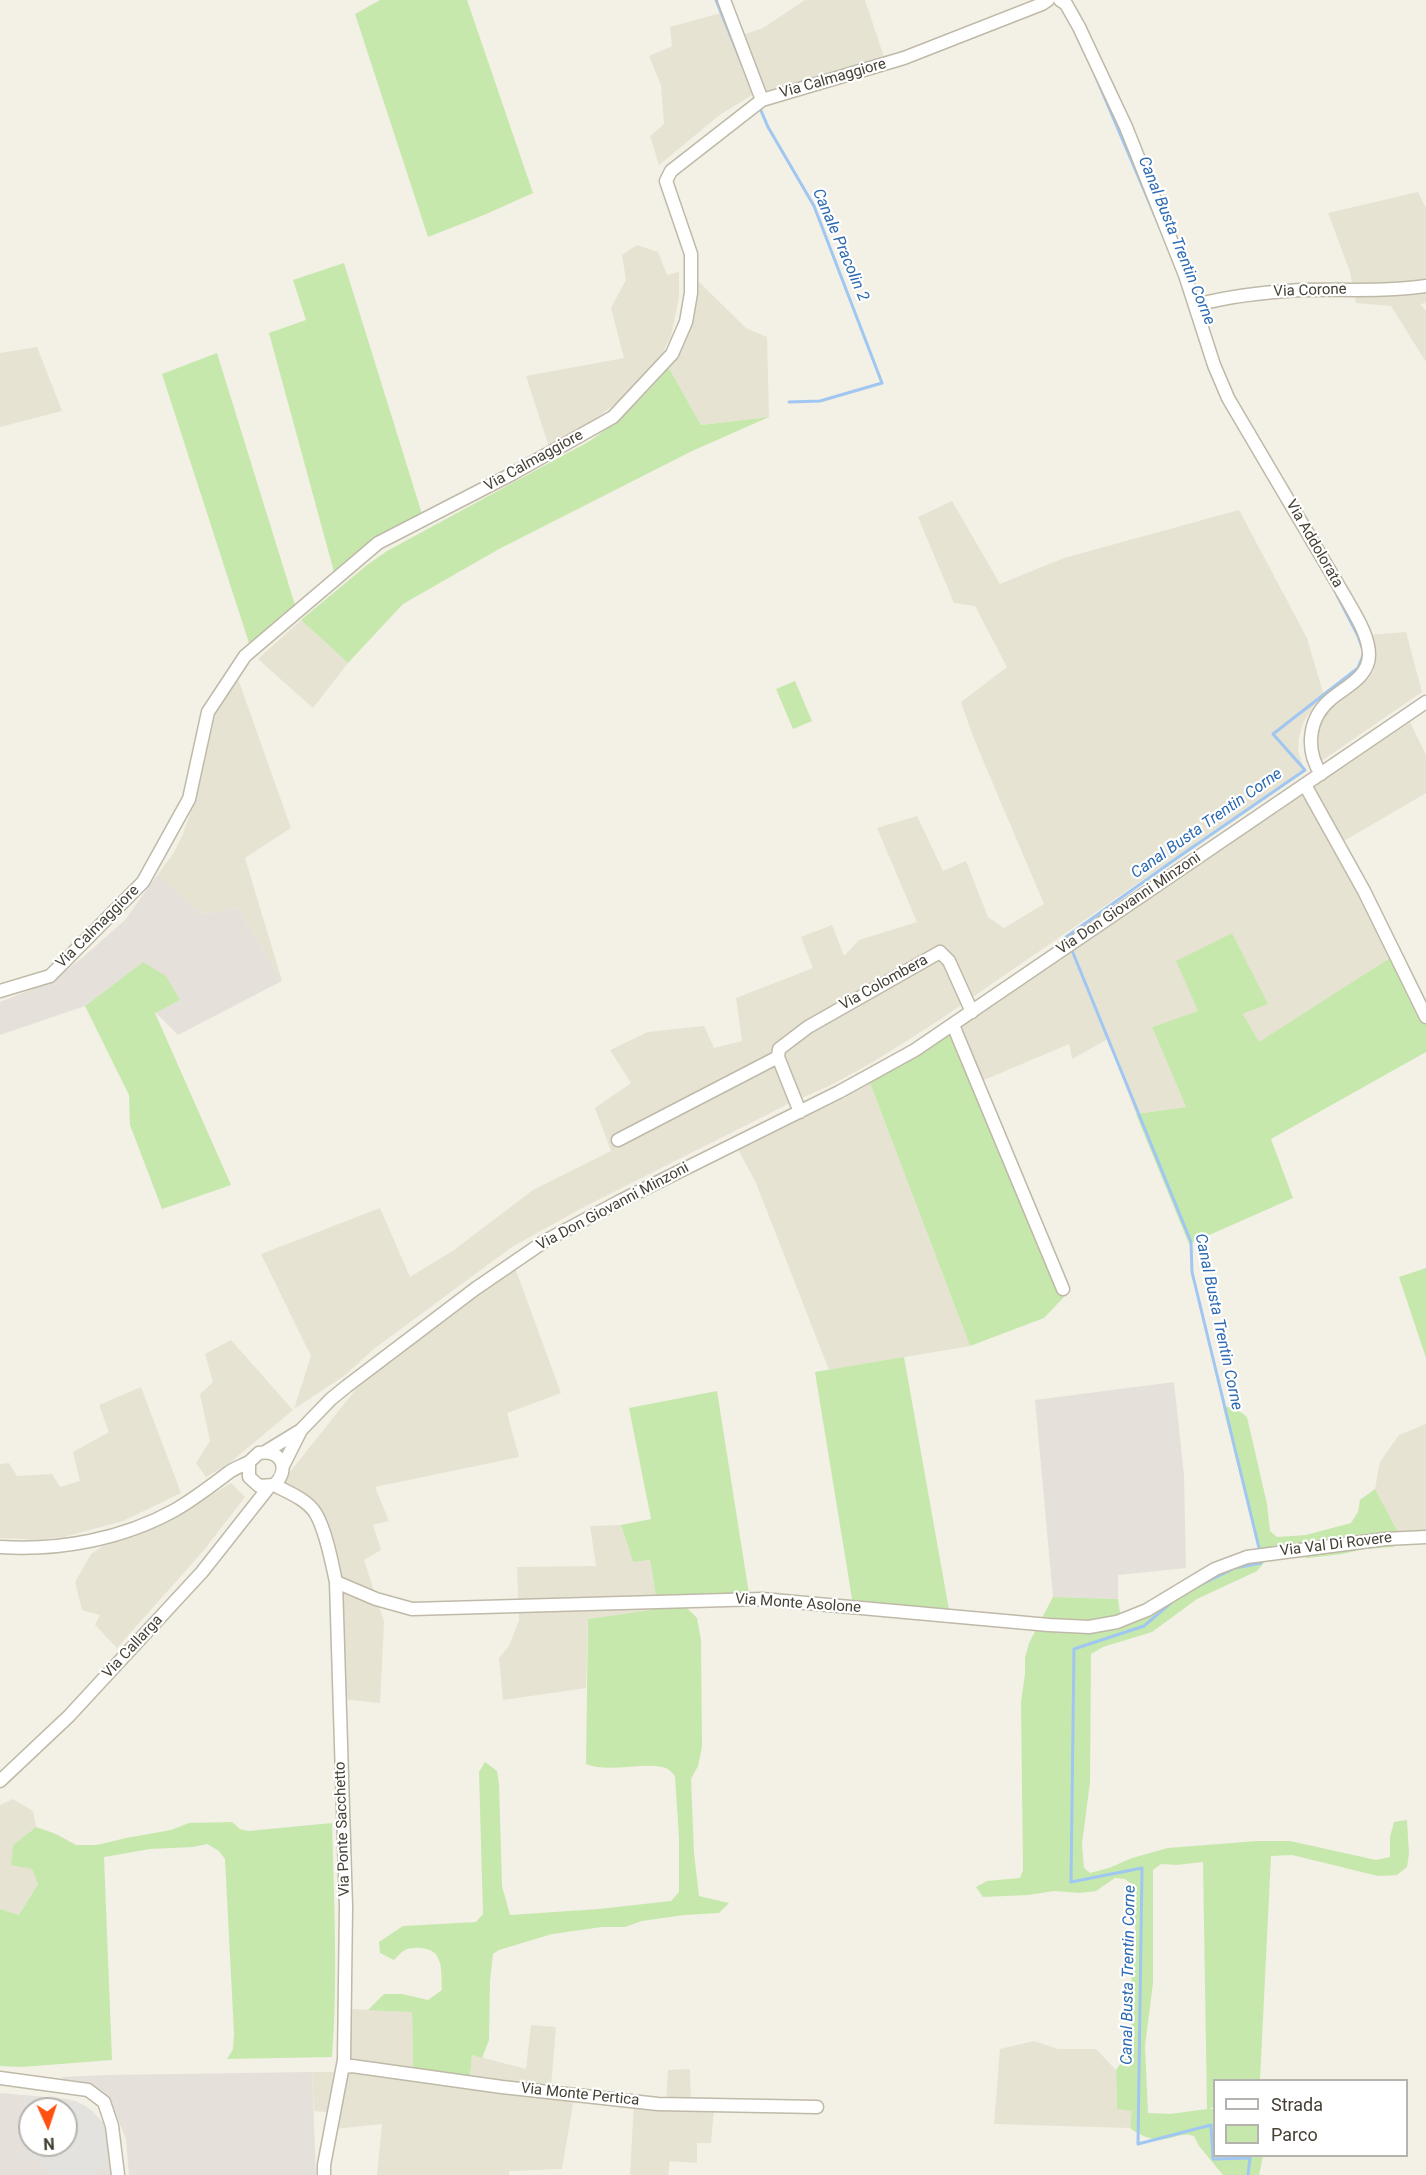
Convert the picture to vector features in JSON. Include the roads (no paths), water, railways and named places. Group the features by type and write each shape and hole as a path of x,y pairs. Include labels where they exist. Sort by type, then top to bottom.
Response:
{"street":[{"path":"724,0 762,100"},
{"name":"Via Calmaggiore","path":"0,991 50,976 143,882 189,799 208,712 245,656 378,543 512,474 613,417 672,354 687,322 692,293 691,254 666,181 671,171 762,100 904,58 1048,0"},
{"name":"Via Addolorata","path":"1060,0 1066,4 1079,27 1126,127 1196,305 1214,365 1228,398 1347,600 1366,642 1369,657 1363,673 1348,688 1330,700 1322,709 1312,729 1311,753 1321,774"},
{"name":"Via Corone","path":"1196,305 1223,298 1273,292 1426,286"},
{"name":"Via Don Giovanni Minzoni","path":"301,1430 347,1386 522,1255 620,1201 878,1072 953,1025 1426,702"},
{"path":"1305,785 1364,891 1426,1017"},
{"name":"Via Colombera","path":"618,1140 778,1058 779,1049 808,1027 940,952 949,962 972,1012"},
{"path":"953,1025 1062,1289"},
{"path":"778,1058 800,1112"},
{"path":"0,1547 51,1546 104,1537 153,1521 174,1511 233,1469 249,1462 253,1457 301,1430"},
{"path":"220,1480 252,1480 274,1484 301,1430"},
{"path":"265,1452 276,1456 283,1466"},
{"path":"249,1462 256,1504"},
{"name":"Via Ponte Sacchetto","path":"274,1484 306,1503 316,1514 336,1582 346,1907 344,2067 324,2164 324,2175"},
{"name":"Via Callarga","path":"0,1781 69,1716 202,1572 274,1484"},
{"name":"Via Val Di Rovere","path":"1247,1557 1385,1539 1426,1537"},
{"name":"Via Monte Asolone","path":"336,1582 376,1599 412,1609 762,1599 1089,1627 1133,1617 1215,1569 1247,1557"},
{"name":"Via Monte Pertica","path":"344,2067 352,2066 502,2087 658,2104 817,2106"},
{"path":"0,2078 88,2090 104,2102 112,2126 118,2175"}],"waterway":[{"name":"Canale Pracolin 2","path":"716,0 744,69"},
{"name":"Canal Busta Trentin Corne","path":"1095,75 1158,223"},
{"name":"Canale Pracolin 2","path":"759,106 768,127 814,206 882,383 820,401 789,402"},
{"name":"Canal Busta Trentin Corne","path":"1068,942 1066,937 1305,770 1273,734 1358,668 1364,653 1337,595"},
{"name":"Canal Busta Trentin Corne","path":"1071,948 1191,1242 1192,1272 1259,1548"},
{"name":"Canal Busta Trentin Corne","path":"1196,1587 1235,1568 1261,1563"},
{"name":"Canal Busta Trentin Corne","path":"1173,1601 1144,1626 1074,1649 1071,1882 1142,1868 1138,2144 1211,2125 1213,2159 1250,2158 1248,2175"}]}
